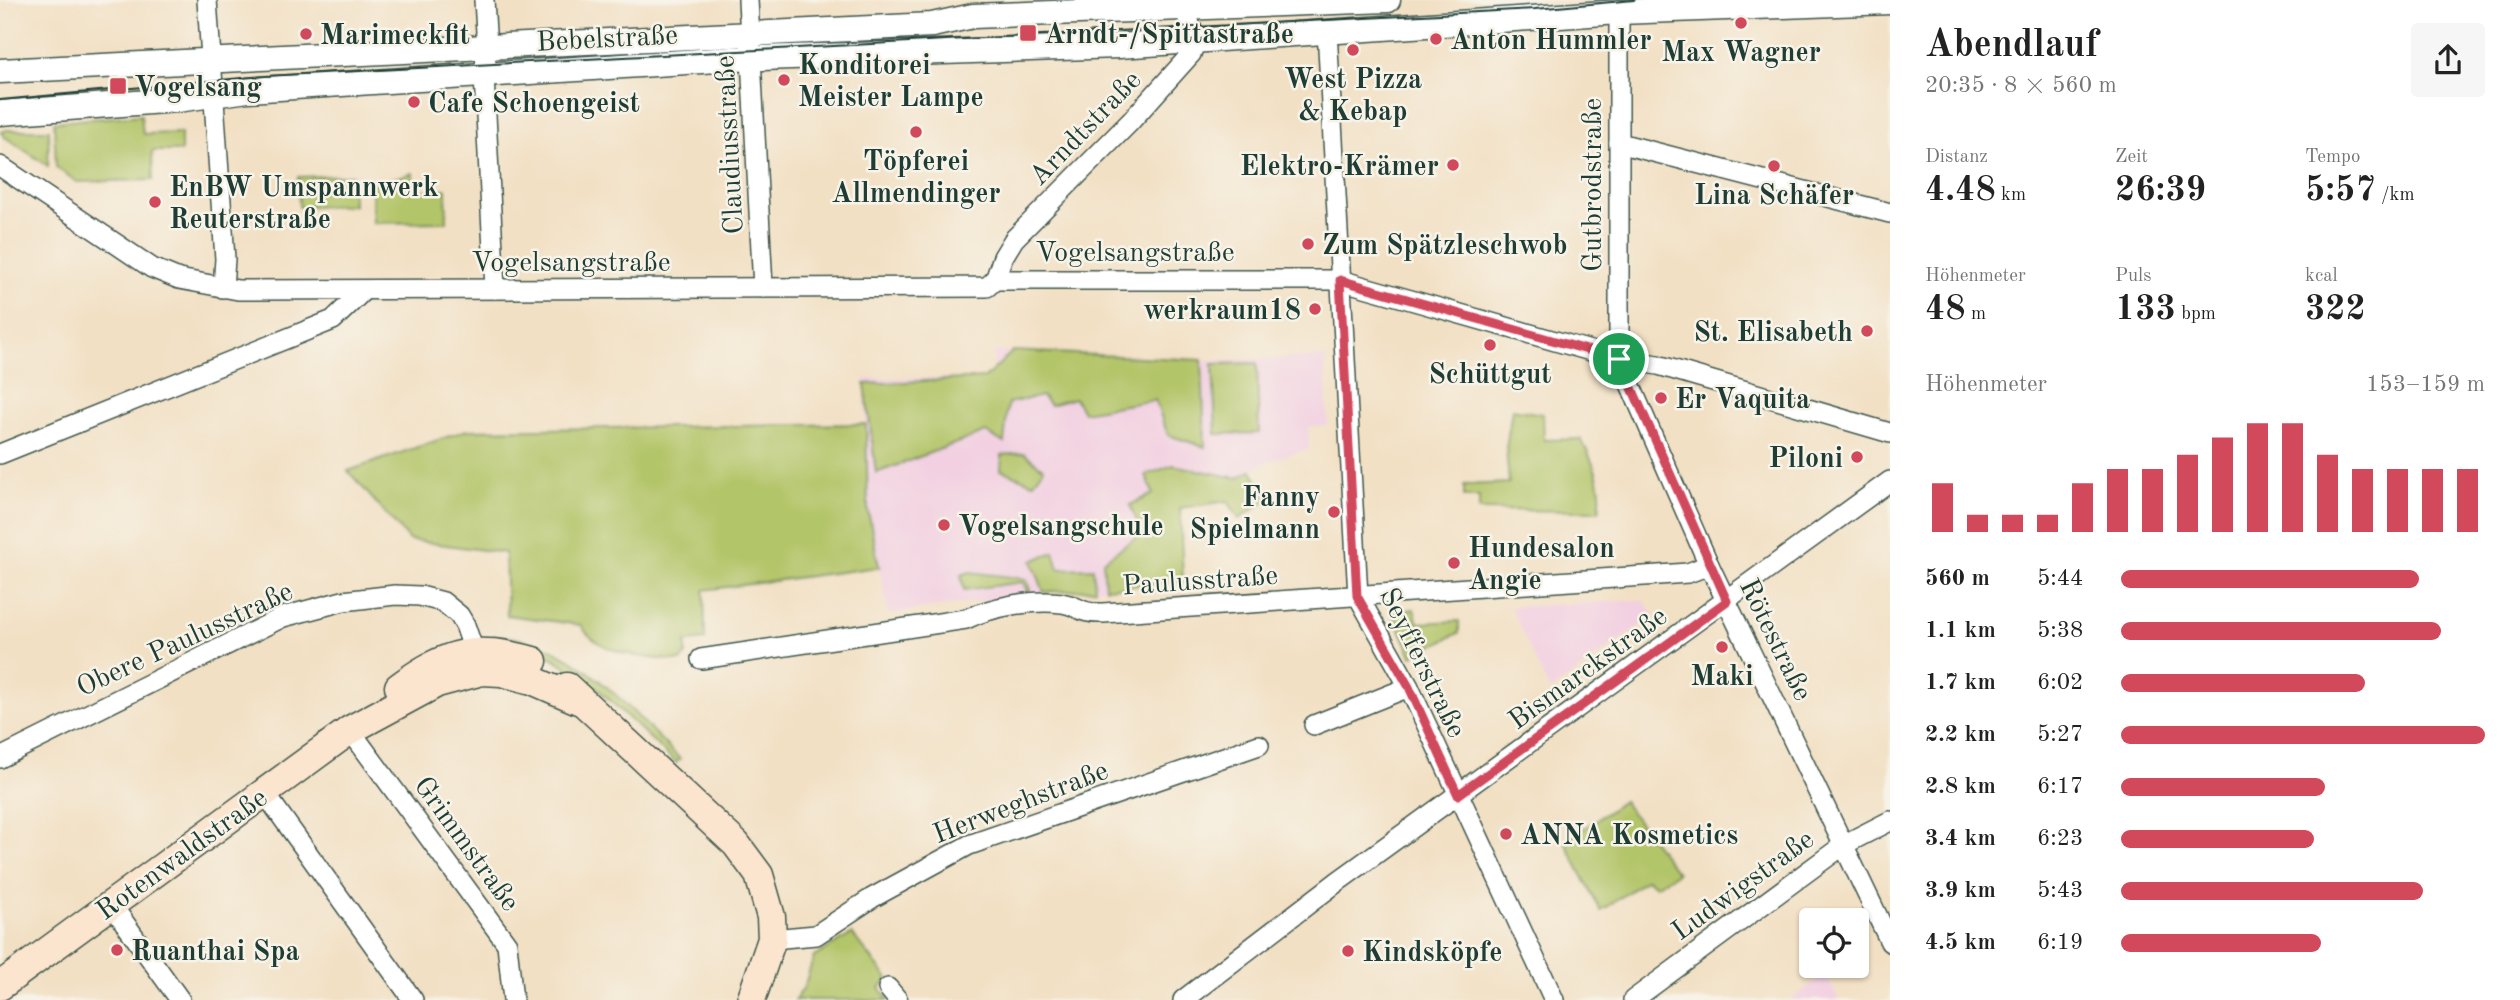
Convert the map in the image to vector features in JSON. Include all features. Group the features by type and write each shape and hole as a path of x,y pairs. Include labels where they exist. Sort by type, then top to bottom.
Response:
{"main road":[{"name":"Rotenwaldstraße","path":"0,986 357,726 478,661 578,700 748,859 765,889 772,939 751,1000"}],"street":[{"path":"207,0 225,258 223,288"},
{"path":"484,0 487,48 484,76 495,289"},
{"name":"Claudiusstraße","path":"748,0 763,288"},
{"name":"Bebelstraße","path":"0,71 932,25 972,16 1183,4 1388,0"},
{"name":"Bebelstraße","path":"0,113 46,112 213,95 752,59 1028,50 1619,12 1890,2"},
{"path":"1183,4 1196,40"},
{"name":"Gutbrodstraße","path":"1619,12 1619,359"},
{"name":"Seyfferstraße","path":"1327,30 1357,596 1409,687 1554,1000"},
{"name":"Arndtstraße","path":"995,280 1003,257 1014,239 1176,73 1191,54 1196,40"},
{"path":"1619,143 1890,213"},
{"name":"Vogelsangstraße","path":"0,166 152,268 179,279 223,288 363,291 987,288 995,280 1340,280 1619,359 1658,365 1890,433"},
{"path":"0,454 333,320 363,291"},
{"name":"Rötestraße","path":"1619,359 1709,565 1890,942"},
{"name":"Bismarckstraße","path":"1183,1000 1458,795 1890,481"},
{"name":"Paulusstraße","path":"701,659 966,620 982,611 1041,603 1064,604 1084,614 1688,573 1709,565"},
{"name":"Obere Paulusstraße","path":"0,758 283,617 317,607 396,595 420,596 443,602 459,615 478,661"},
{"path":"1314,725 1409,687"},
{"name":"Grimmstraße","path":"357,726 507,944 513,1000"},
{"name":"Herweghstraße","path":"772,939 816,935 872,898 969,845 1259,745"},
{"path":"264,792 414,1000"},
{"name":"Ludwigstraße","path":"1633,1000 1845,844 1890,821"},
{"path":"110,904 180,1000"}],"shaded area":[{"name":"Vogelsangschule","path":"994,351 1183,361 1325,357 1328,425 1308,427 1309,449 1266,462 1236,480 1178,482 1182,582 1044,592 888,614 868,511 865,378 993,378"},
{"path":"1643,600 1654,615 1550,691 1510,607"},
{"path":"1820,978 1828,978 1839,1000 1792,1000"}],"green space":[{"path":"141,115 143,134 181,133 181,151 152,151 153,180 77,182 56,167 54,122"},
{"path":"49,130 48,166 5,137 1,132"},
{"path":"413,173 414,192 446,189 447,222 373,223 372,184"},
{"path":"352,175 353,205 299,207 298,177"},
{"path":"1013,351 1202,360 1205,447 1168,435 1155,400 1083,412 1075,398 1050,405 1042,396 1008,403 1004,443 986,432 876,473 865,384 985,378"},
{"path":"1257,363 1259,433 1216,434 1213,364"},
{"path":"1512,409 1543,414 1544,440 1581,439 1599,482 1599,511 1479,510 1479,497 1464,497 1464,485 1509,483 1506,448"},
{"path":"866,424 868,511 879,567 704,590 705,640 686,642 686,655 681,661 626,654 612,649 589,635 581,625 507,615 505,553 409,540 348,471 467,430"},
{"path":"1024,453 1044,469 1033,483 1001,470 1002,455"},
{"path":"1173,465 1237,478 1252,470 1267,500 1239,519 1228,501 1180,508 1183,582 1105,588 1103,561 1142,533 1130,505 1153,494 1146,475"},
{"path":"1054,552 1059,569 1093,568 1095,589 1044,592 1032,561"},
{"path":"970,572 1026,579 1030,590 1028,594 1023,582 964,590 961,575"},
{"path":"1414,609 1418,623 1459,621 1459,633 1412,656 1393,613"},
{"path":"494,636 523,639 549,648 574,662 619,698 680,759 676,763 595,686 557,660 525,646 494,640"},
{"path":"1623,801 1677,873 1655,886 1647,879 1601,911 1565,842"},
{"path":"852,934 888,979 880,988 889,1000 795,1000 804,987 814,957"}],"tram line":[{"path":"0,100 265,76 1535,9 1634,0"}],"place":[{"name":"Max Wagner","path":"1741,23"},
{"name":"Arndt-/Spittastraße","path":"1028,33"},
{"name":"Marimeckfit","path":"306,34"},
{"name":"Anton Hummler","path":"1436,39"},
{"name":"West Pizza & Kebap","path":"1353,50"},
{"name":"Konditorei Meister Lampe","path":"784,80"},
{"name":"Vogelsang","path":"118,86"},
{"name":"Cafe Schoengeist","path":"414,102"},
{"name":"Töpferei Allmendinger","path":"916,132"},
{"name":"Elektro-Krämer","path":"1453,165"},
{"name":"Lina Schäfer","path":"1774,166"},
{"name":"EnBW Umspannwerk Reuterstraße","path":"155,202"},
{"name":"Zum Spätzleschwob","path":"1308,244"},
{"name":"werkraum18","path":"1315,309"},
{"name":"St. Elisabeth","path":"1867,331"},
{"name":"Schüttgut","path":"1490,345"},
{"name":"Er Vaquita","path":"1661,398"},
{"name":"Piloni","path":"1857,457"},
{"name":"Fanny Spielmann","path":"1334,512"},
{"name":"Vogelsangschule","path":"944,525"},
{"name":"Hundesalon Angie","path":"1454,563"},
{"name":"Maki","path":"1722,647"},
{"name":"ANNA Kosmetics","path":"1506,834"},
{"name":"Ruanthai Spa","path":"117,950"},
{"name":"Kindsköpfe","path":"1348,951"}],"route":[{"path":"1340,280 1619,359 1727,601 1458,795 1409,687 1357,596 1340,280"}]}
